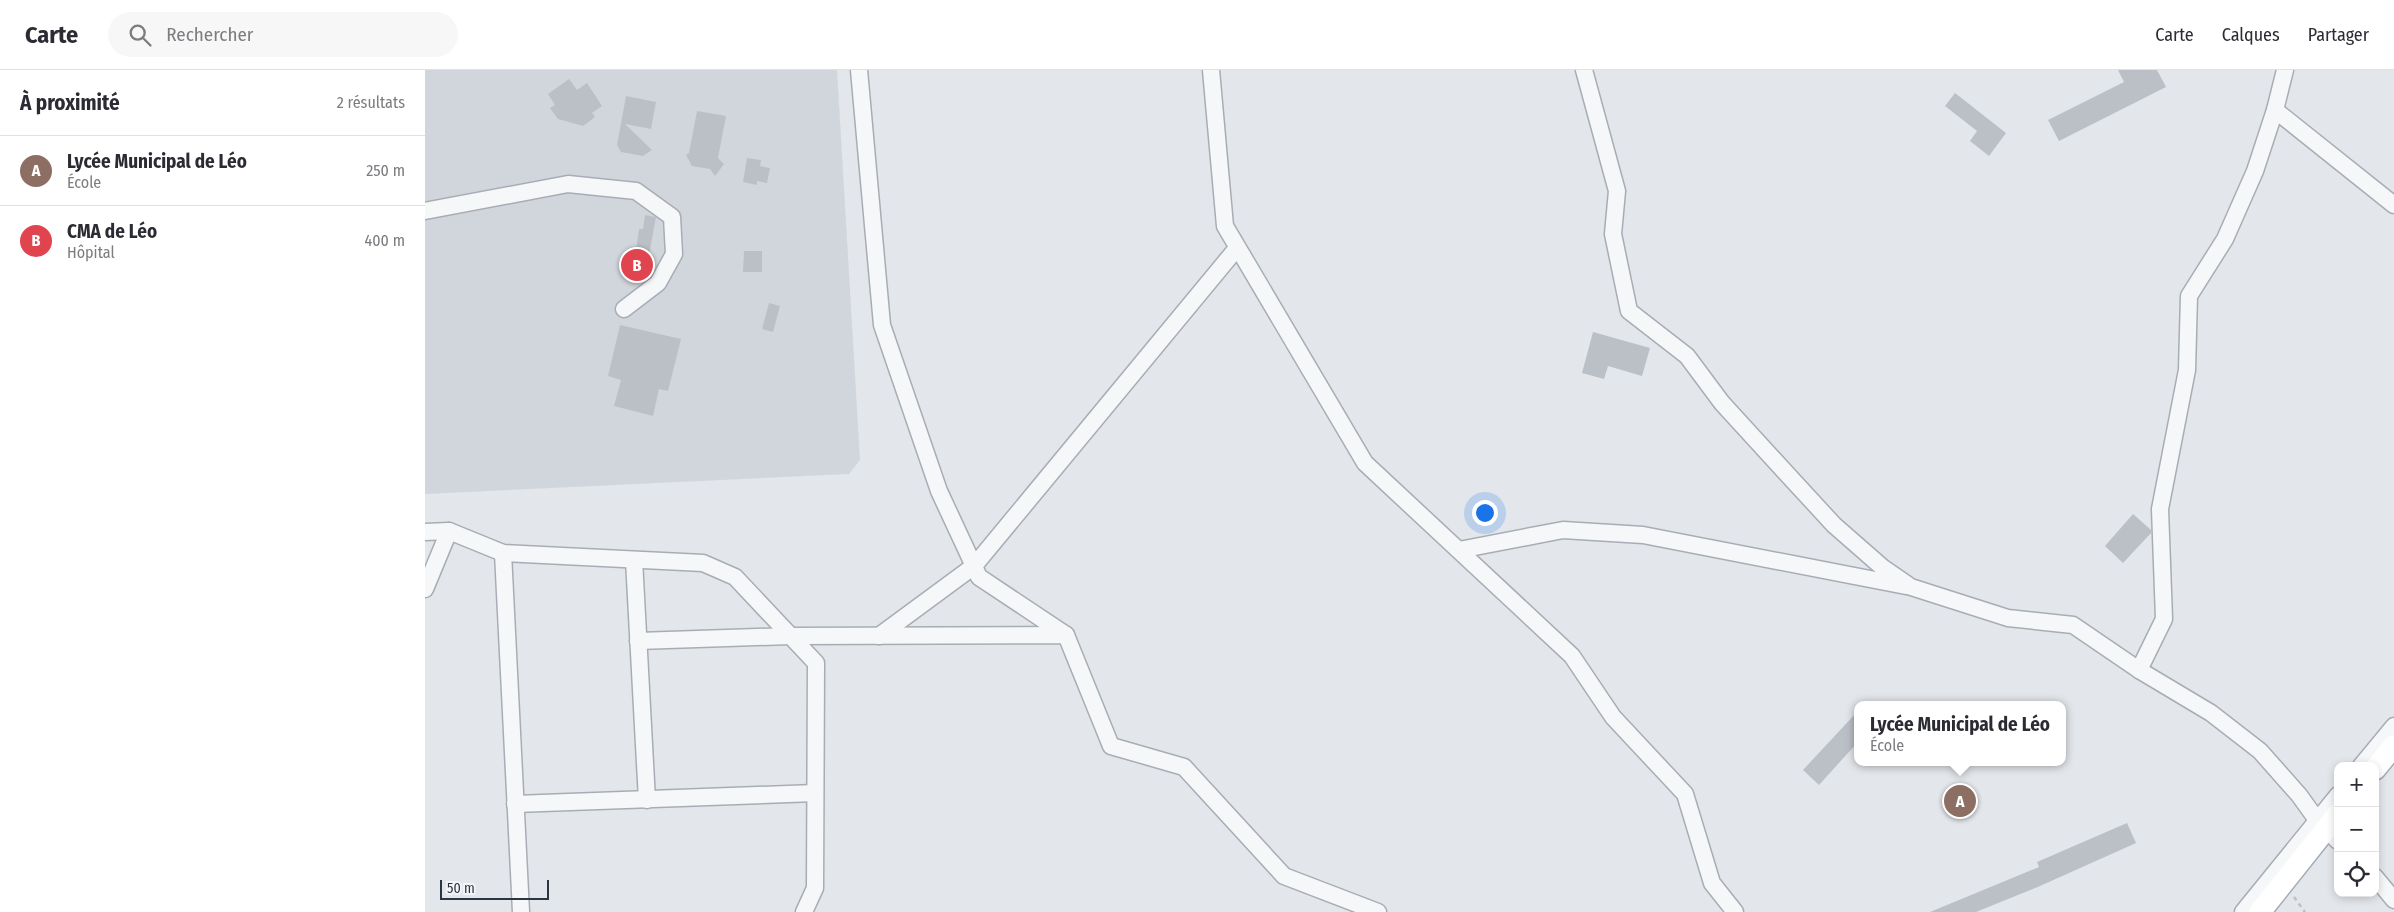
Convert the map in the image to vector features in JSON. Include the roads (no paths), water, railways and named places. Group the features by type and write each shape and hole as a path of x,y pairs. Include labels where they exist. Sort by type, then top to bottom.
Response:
{"main road":[{"path":"2379,764 2394,747"},
{"path":"2260,912 2330,826"}],"street":[{"path":"859,70 882,325 939,491 979,577 1066,635 1111,746 1184,767 1284,876 1378,912"},
{"path":"1211,70 1225,226 1365,463 1572,656 1613,717 1685,794 1712,883 1735,912"},
{"path":"1585,70 1617,191 1613,234 1629,311 1687,356 1722,403 1834,525 1882,567 1911,587"},
{"path":"2139,670 2164,619 2160,509 2187,370 2189,296 2225,240 2255,171 2275,110 2285,70"},
{"path":"2275,110 2394,206"},
{"path":"425,211 568,184 636,191 672,217 674,254 658,283 624,309"},
{"path":"879,636 974,566 1237,248"},
{"path":"1459,550 1563,530 1643,536 1911,587 2008,618 2073,625 2139,670 2211,713 2260,751 2299,795 2330,826"},
{"path":"425,532 449,531 503,553 703,563 735,577 815,663 815,888 804,912"},
{"path":"425,589 449,531"},
{"path":"503,553 521,912"},
{"path":"635,560 647,800"},
{"path":"639,641 791,636 1066,635"},
{"path":"2364,762 2394,726"},
{"path":"515,804 815,793"},
{"path":"2243,912 2330,826 2335,807"},
{"path":"2379,882 2394,900"}],"place":[{"name":"CMA de Léo","path":"637,265"},
{"name":"Lycée Municipal de Léo","path":"1960,801"}]}
